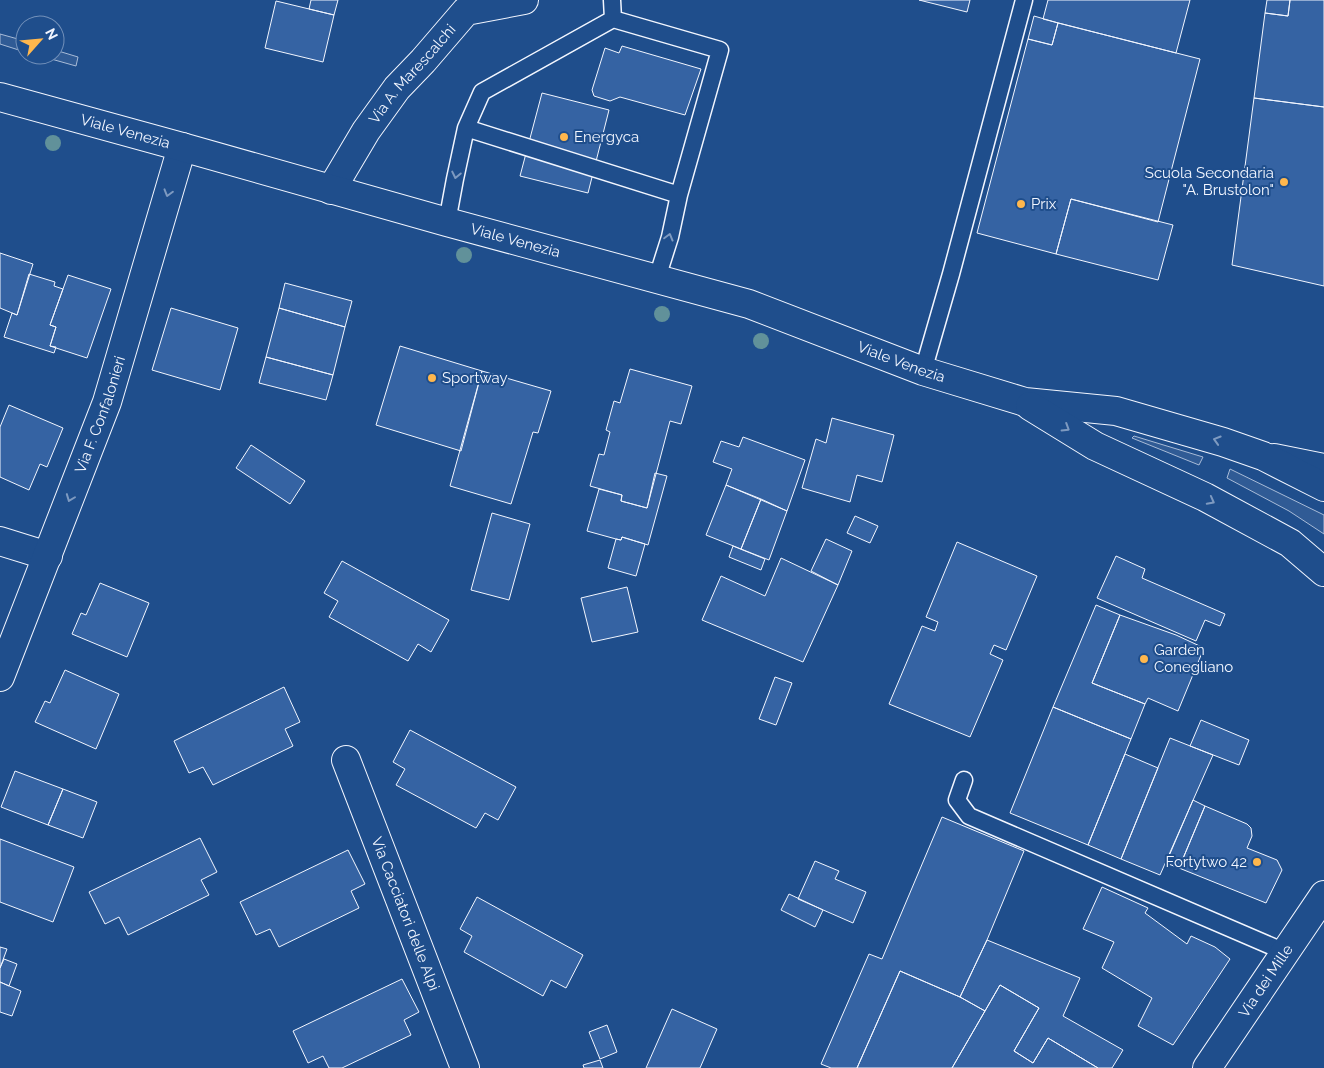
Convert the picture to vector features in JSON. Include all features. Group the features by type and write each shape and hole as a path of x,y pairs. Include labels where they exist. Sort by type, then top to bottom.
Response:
{"main road":[{"name":"Via A. Marescalchi","path":"331,190 366,130 397,88 423,60 462,6 524,0"},
{"name":"Viale Venezia","path":"0,97 749,304 923,371 1025,402"},
{"name":"Via F. Confalonieri","path":"0,677 107,402 182,147"},
{"path":"1025,402 1116,411 1223,442 1263,456 1324,487"},
{"path":"1025,402 1095,446 1205,497 1290,543 1324,572"},
{"path":"1263,456 1324,468"},
{"path":"0,541 48,556"},
{"name":"Via Cacciatori delle Alpi","path":"346,760 464,1068"},
{"name":"Via dei Mille","path":"1207,1068 1324,895"}],"lane":[{"path":"612,0 612,19"},
{"path":"923,371 952,274 1024,0"},
{"path":"448,222 466,128 482,92 612,19 720,50 679,195 670,237 657,278"},
{"path":"466,128 679,195"},
{"path":"964,780 957,800 970,816 1285,952"}],"shaded area":[{"path":"0,34 15,38 15,49 0,44"},
{"path":"65,53 78,57 76,66 65,63"},
{"path":"1134,436 1203,457 1199,465 1132,438"},
{"path":"1230,469 1324,515 1324,534 1289,511 1227,478"}],"building":[{"path":"311,0 338,0 334,15 309,9"},
{"path":"919,0 970,0 967,12"},
{"path":"1048,0 1190,0 1176,53 1043,19"},
{"path":"1267,0 1290,0 1288,16 1265,13"},
{"path":"1290,0 1324,0 1324,107 1254,98 1265,13 1288,16"},
{"path":"276,1 334,15 323,62 265,48"},
{"path":"1034,16 1058,23 1052,45 1028,39"},
{"path":"1058,23 1200,59 1158,222 1071,199 1056,254 977,233 1028,39 1052,45"},
{"path":"622,46 701,69 685,115 620,97 610,101 594,96 592,90 605,48 619,53"},
{"path":"542,93 609,110 588,193 520,176"},
{"name":"Scuola Secondaria \"A. Brustolon\"","path":"1254,98 1324,107 1324,286 1232,265"},
{"path":"1071,199 1173,225 1158,280 1056,254"},
{"path":"0,253 33,264 17,315 0,308"},
{"path":"29,274 55,282 54,286 63,289 50,325 56,327 50,346 56,347 54,353 4,337 12,313 17,315"},
{"path":"68,275 111,289 87,358 50,346 56,327 50,325"},
{"path":"285,283 352,301 345,327 279,308"},
{"path":"171,308 238,328 220,390 152,370"},
{"path":"279,308 345,327 333,375 266,357"},
{"path":"400,346 482,371 461,451 376,425"},
{"path":"266,357 333,375 326,400 259,383"},
{"path":"630,369 692,386 681,424 670,421 647,508 621,501 622,495 590,486 599,454 604,455 610,432 606,430 614,401 620,403"},
{"path":"482,371 551,391 538,433 533,432 511,504 450,486"},
{"path":"9,405 63,428 47,467 40,464 29,490 0,477 0,427"},
{"path":"832,418 894,435 882,482 857,475 850,502 802,488 816,439 826,443"},
{"path":"743,437 805,460 787,511 726,485 732,469 713,462 721,441 739,447"},
{"path":"251,445 305,481 290,504 236,468"},
{"path":"655,473 667,476 648,545 622,537 621,540 587,531 599,489 622,495 621,501 647,508"},
{"path":"726,485 761,499 741,549 706,535"},
{"path":"761,499 787,511 769,560 741,549"},
{"path":"492,513 530,524 509,600 471,590"},
{"path":"855,516 878,526 870,543 847,533"},
{"path":"622,537 645,544 636,576 608,568 616,539 621,540"},
{"path":"826,539 852,551 838,585 811,571"},
{"path":"957,542 1037,576 1006,650 994,645 990,654 1003,660 970,737 889,704 922,626 935,631 938,622 926,617"},
{"path":"733,546 765,559 761,570 729,557"},
{"path":"1116,556 1145,569 1142,578 1225,614 1220,626 1205,620 1196,641 1097,598"},
{"path":"781,558 838,585 803,662 702,620 721,576 765,596"},
{"path":"342,561 449,620 431,652 418,644 408,661 329,617 338,601 324,593"},
{"path":"100,583 149,603 127,657 72,634 81,613 86,615"},
{"path":"627,587 638,632 592,642 581,598"},
{"path":"1096,605 1120,615 1092,683 1145,704 1131,739 1053,707"},
{"path":"1120,615 1176,635 1204,648 1178,711 1148,698 1145,704 1092,683"},
{"path":"65,670 119,694 96,749 35,722 45,701 50,703"},
{"path":"775,677 792,683 776,725 759,719"},
{"path":"284,687 300,722 285,729 293,746 213,785 203,767 189,773 174,741"},
{"path":"1053,707 1131,739 1088,845 1010,813"},
{"path":"1201,720 1249,740 1239,765 1190,746"},
{"path":"410,730 516,787 498,820 485,813 476,828 396,785 405,769 393,762"},
{"path":"1170,738 1213,755 1160,875 1121,859"},
{"path":"1125,754 1158,768 1121,859 1088,845"},
{"path":"15,771 63,789 48,825 1,807"},
{"path":"63,789 97,802 83,838 48,825"},
{"path":"1193,800 1205,806 1179,868 1166,863"},
{"path":"1205,806 1247,824 1251,828 1252,836 1247,848 1277,860 1282,870 1266,903 1179,868"},
{"path":"942,817 1024,851 987,940 960,997 900,971 857,1068 831,1068 821,1064 869,954 882,959"},
{"path":"200,838 217,872 201,880 209,895 128,935 119,917 105,924 89,892"},
{"path":"0,839 74,867 53,922 0,902"},
{"path":"348,850 365,884 351,891 359,908 279,947 270,929 256,935 240,902"},
{"path":"815,861 839,871 835,879 866,892 853,923 798,899"},
{"path":"1102,887 1148,908 1145,913 1187,944 1191,936 1215,947 1230,959 1173,1045 1138,1026 1152,998 1102,968 1114,942 1083,929"},
{"path":"789,894 823,910 815,927 781,910"},
{"path":"477,897 583,955 566,988 551,980 543,996 464,952 472,936 460,929"},
{"path":"987,940 1080,978 1063,1016 1123,1050 1112,1068 1098,1068 1048,1038 1033,1063 1014,1051 1039,1008 1000,985 985,1011 960,997"},
{"path":"0,947 7,949 0,968"},
{"path":"4,959 17,964 9,986 0,982 0,968"},
{"path":"900,971 960,997 985,1011 952,1068 857,1068"},
{"path":"402,979 419,1012 404,1020 411,1035 342,1068 329,1068 323,1056 308,1063 293,1031"},
{"path":"0,982 21,991 12,1016 0,1012"},
{"path":"1000,985 1039,1008 1014,1051 1033,1063 1048,1038 1098,1068 952,1068"},
{"path":"672,1009 717,1029 700,1068 646,1068"},
{"path":"607,1025 617,1052 600,1059 589,1032"},
{"path":"600,1060 603,1068 584,1068 583,1065"}],"place":[{"name":"Energyca","path":"564,137"},
{"name":"Scuola Secondaria \"A. Brustolon\"","path":"1284,182"},
{"name":"Prix","path":"1021,204"},
{"name":"Sportway","path":"432,378"},
{"name":"Garden Conegliano","path":"1144,659"},
{"name":"Fortytwo 42","path":"1257,862"}]}
